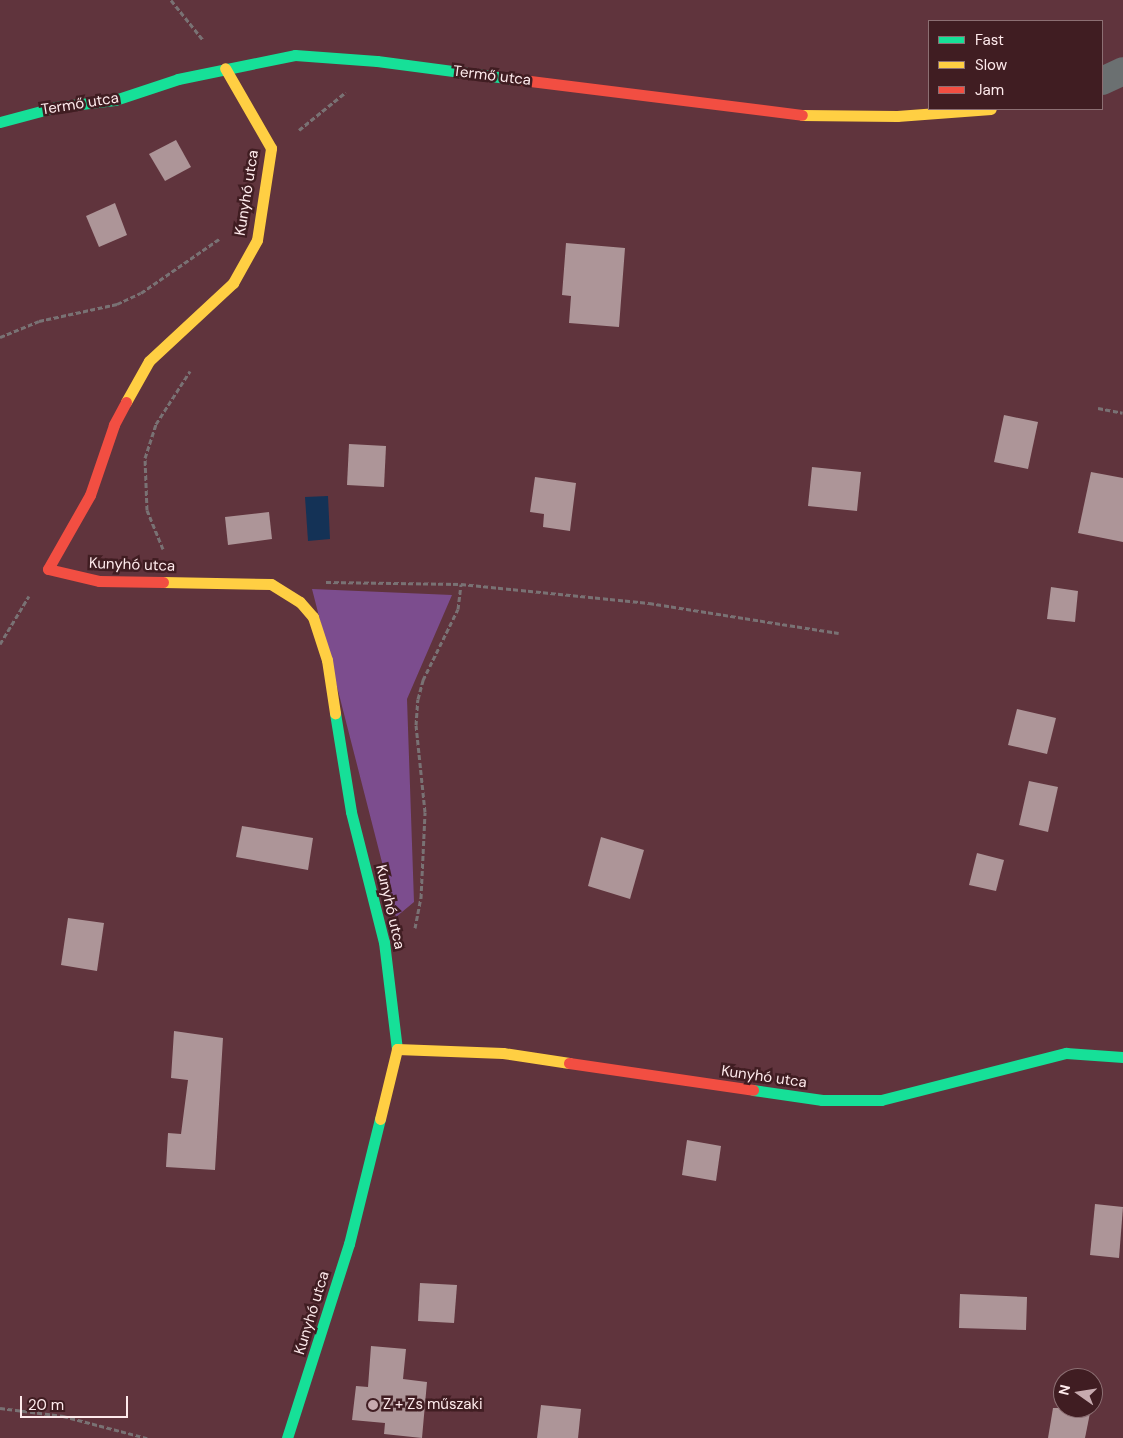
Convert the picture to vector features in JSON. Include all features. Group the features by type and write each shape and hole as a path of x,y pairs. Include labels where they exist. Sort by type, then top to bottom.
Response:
{"street":[{"name":"Termő utca","path":"0,122 56,107 115,100 225,68 295,55 377,61 786,115 897,116 978,110"},
{"name":"Kunyhó utca","path":"225,68 271,148 257,240 244,266 217,300 172,336 149,361 114,425 90,495 48,569 98,581 270,584 300,602 312,617 327,660 351,812 383,933 397,1049 349,1244 287,1438"},
{"path":"1103,80 1123,72"},
{"name":"Kunyhó utca","path":"397,1049 503,1054 832,1100 881,1100 908,1095 1066,1053 1123,1057"}],"path":[{"path":"171,0 225,68"},
{"path":"271,148 309,124 377,61"},
{"path":"0,337 39,321 117,304 141,293 224,234"},
{"path":"189,583 155,536 143,485 145,458 156,424 195,364"},
{"path":"1098,408 1123,413"},
{"path":"0,644 48,569"},
{"path":"320,582 461,584 649,603 839,633"},
{"path":"415,932 424,836 416,726 418,699 424,680 458,609 461,584"},
{"path":"0,1408 63,1416 146,1438"}],"shaded area":[{"path":"312,589 452,595 407,699 414,902 396,917"}],"water":[{"path":"328,496 330,539 308,541 305,497"}],"building":[{"path":"176,140 191,167 165,181 149,154"},
{"path":"115,203 127,235 99,247 86,216"},
{"path":"566,243 625,248 619,327 569,323 571,296 562,295"},
{"path":"1004,415 1038,422 1028,469 994,462"},
{"path":"349,444 386,446 384,487 347,485"},
{"path":"812,467 861,472 857,511 808,506"},
{"path":"1091,472 1123,478 1123,542 1078,533"},
{"path":"535,477 576,483 570,531 543,527 544,514 530,512"},
{"path":"269,512 272,539 228,545 225,517"},
{"path":"1051,587 1078,591 1075,622 1047,619"},
{"path":"1017,709 1056,718 1047,754 1008,745"},
{"path":"1029,781 1058,787 1048,832 1019,825"},
{"path":"242,826 313,838 308,870 236,857"},
{"path":"601,837 644,850 630,899 588,886"},
{"path":"977,853 1004,860 996,891 969,885"},
{"path":"68,918 104,923 97,971 61,965"},
{"path":"174,1031 223,1038 215,1170 166,1167 168,1133 181,1134 188,1080 171,1078"},
{"path":"687,1140 721,1146 716,1181 682,1175"},
{"path":"1095,1204 1123,1207 1119,1258 1090,1255"},
{"path":"420,1283 457,1285 454,1323 418,1321"},
{"path":"960,1294 1027,1297 1026,1330 959,1328"},
{"path":"371,1346 406,1349 403,1379 427,1382 422,1438 384,1434 385,1423 352,1420 356,1386 368,1387"},
{"path":"541,1405 581,1409 578,1438 537,1438"},
{"path":"1053,1408 1053,1418 1089,1418 1085,1438 1048,1438"}],"traffic: fast":[{"path":"0,122 56,107 115,100 178,79 295,55 377,61 514,79"},
{"path":"335,713 351,812 384,942 397,1049"},
{"path":"753,1090 822,1100 881,1100 1066,1053 1123,1057"},
{"path":"287,1438 349,1244 380,1119"}],"traffic: slow":[{"path":"126,402 149,361 233,283 257,240 271,148 225,68"},
{"path":"802,115 897,116 978,110"},
{"path":"163,582 271,584 300,602 313,617 327,660 335,713"},
{"path":"380,1119 397,1049 503,1053 569,1063"}],"traffic: jam":[{"path":"514,79 802,115"},
{"path":"126,402 114,425 90,495 48,569 99,581 163,582"},
{"path":"569,1063 753,1090"}],"place":[{"name":"Z + Zs műszaki","path":"373,1405"}]}
